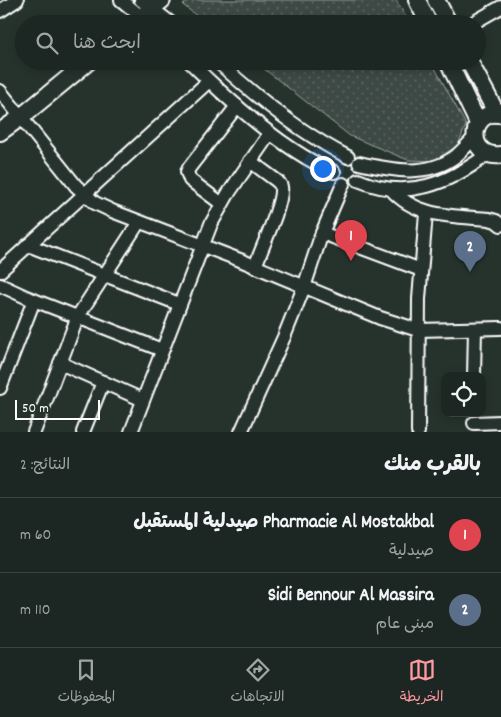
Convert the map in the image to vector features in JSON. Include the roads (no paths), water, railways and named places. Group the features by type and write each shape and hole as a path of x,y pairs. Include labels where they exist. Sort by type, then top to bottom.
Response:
{"main road":[{"path":"417,0 424,15"},
{"path":"436,0 444,15"},
{"path":"0,132 78,70"},
{"path":"452,70 476,130 477,144 482,150 496,158"},
{"path":"474,70 499,114 486,116 476,130"}],"street":[{"path":"0,11 17,0"},
{"path":"121,0 147,12"},
{"path":"486,16 501,7"},
{"path":"198,70 270,133 308,159 334,172"},
{"path":"227,70 298,128 353,160 361,172 358,180 351,184 343,184 337,180 334,172 336,164 343,158 353,160 399,170 426,170 446,162 456,155 476,130"},
{"path":"0,271 209,81"},
{"path":"0,91 56,162 85,195 95,203 380,318 418,330 501,328"},
{"path":"222,204 190,180 188,172 238,106"},
{"path":"131,432 211,224 222,204 270,133"},
{"path":"358,180 369,185 391,189 419,188 445,181 469,168 496,158"},
{"path":"250,161 277,181 282,189 280,202 254,266"},
{"path":"241,432 284,337 304,287 322,233 343,184"},
{"path":"391,189 399,199 426,212 489,219 501,225"},
{"path":"418,432 418,330 426,212"},
{"path":"34,432 78,316 139,222"},
{"path":"322,233 421,270"},
{"path":"28,245 179,304"},
{"path":"0,285 162,350"},
{"path":"0,388 34,300"},
{"path":"474,372 475,329"},
{"path":"60,363 143,400"},
{"path":"83,432 103,382"},
{"path":"474,423 501,422"}],"place":[{"name":"Pharmacie Al Mostakbal صيدلية المستقبل","path":"351,261"},
{"name":"Sidi Bennour Al Massira","path":"470,272"}]}
